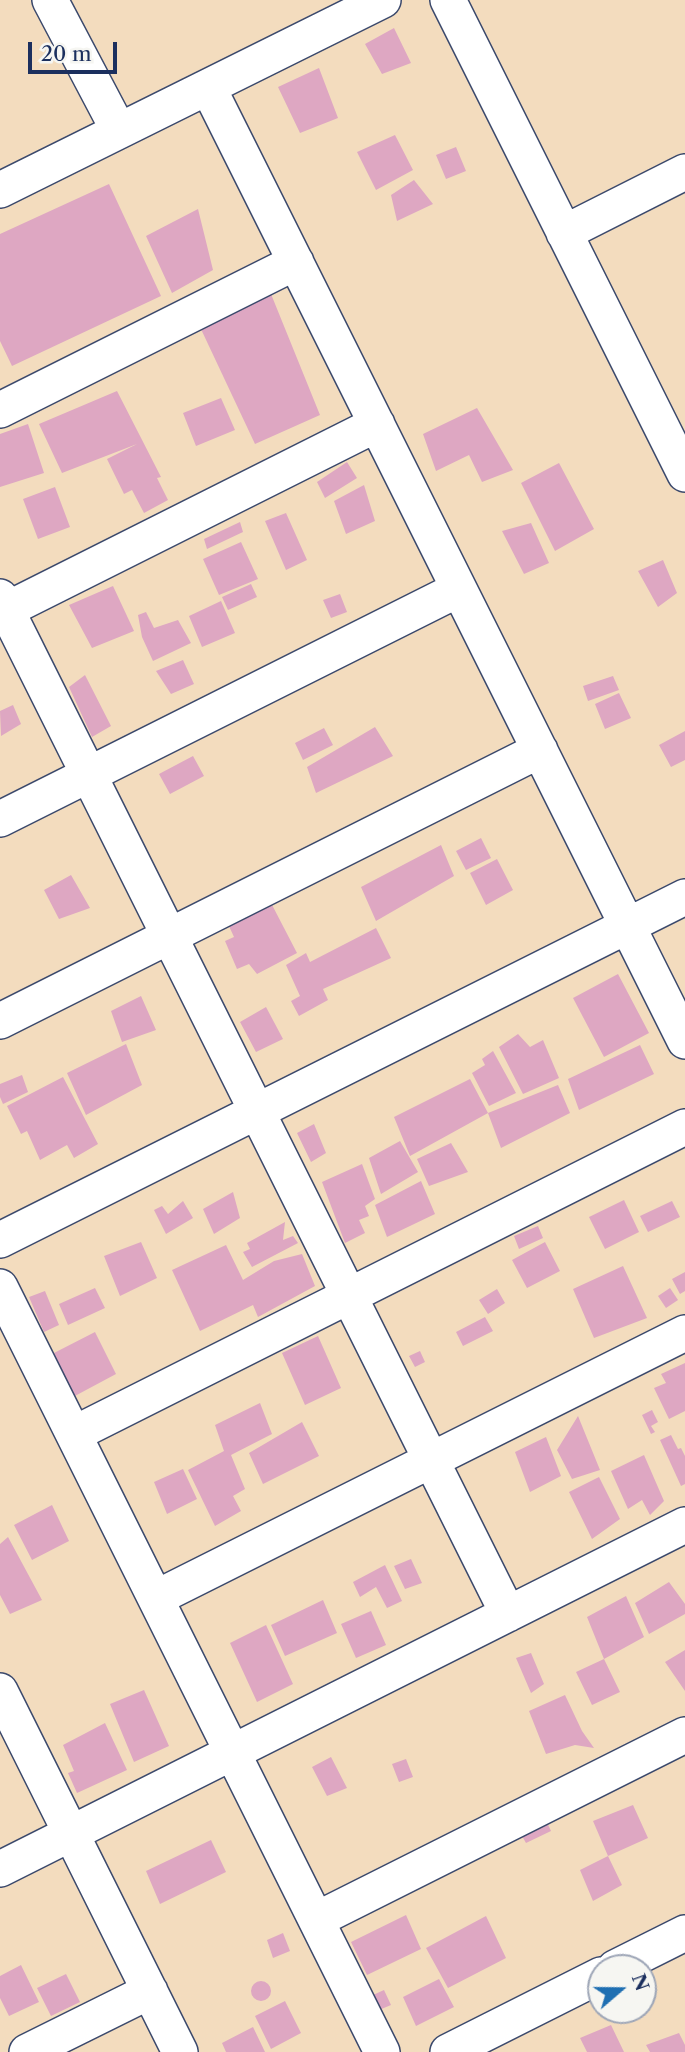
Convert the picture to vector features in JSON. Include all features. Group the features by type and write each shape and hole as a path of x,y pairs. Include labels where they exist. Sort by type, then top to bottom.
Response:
{"street":[{"path":"50,0 119,131"},
{"path":"0,190 383,0"},
{"path":"448,0 685,474"},
{"path":"208,87 685,1041"},
{"path":"564,233 685,172"},
{"path":"0,410 296,262"},
{"path":"377,424 2,607 89,775 508,1614"},
{"path":"0,819 459,589"},
{"path":"0,1021 540,750"},
{"path":"0,1240 685,897"},
{"path":"74,1434 685,1127"},
{"path":"0,1287 382,2052"},
{"path":"156,1598 685,1333"},
{"path":"0,1869 685,1525"},
{"path":"0,1691 180,2052"},
{"path":"316,1920 685,1735"},
{"path":"643,1954 685,1933"},
{"path":"448,2052 587,1982"},
{"path":"27,2052 150,1991"}],"building":[{"path":"394,28 411,63 382,74 365,44"},
{"path":"319,68 338,118 300,133 278,87"},
{"path":"395,135 413,170 376,190 357,152"},
{"path":"456,147 466,171 446,179 436,155"},
{"path":"414,180 433,204 397,221 391,195"},
{"path":"109,184 161,296 12,366 0,341 0,234"},
{"path":"198,209 213,270 172,293 146,236"},
{"path":"271,294 320,415 255,444 200,327"},
{"path":"117,391 161,477 157,478 168,500 144,513 132,490 124,494 107,459 137,444 62,473 39,424"},
{"path":"221,398 235,430 196,446 183,413"},
{"path":"477,408 513,470 482,482 469,455 436,471 423,434"},
{"path":"28,424 44,473 0,487 0,434"},
{"path":"347,462 357,478 325,498 317,482"},
{"path":"559,463 594,529 555,551 521,483"},
{"path":"364,485 375,521 346,534 334,501"},
{"path":"55,487 70,527 38,539 23,499"},
{"path":"286,513 307,560 286,570 265,521"},
{"path":"240,522 243,532 207,549 204,539"},
{"path":"531,523 549,563 524,574 502,531"},
{"path":"241,542 258,579 219,595 203,559"},
{"path":"663,560 677,593 658,607 638,571"},
{"path":"251,584 257,597 228,610 222,597"},
{"path":"113,586 134,631 92,648 69,605"},
{"path":"340,594 347,612 331,618 323,600"},
{"path":"221,601 235,633 202,647 189,616"},
{"path":"146,612 154,628 178,620 191,643 153,661 142,637 138,615"},
{"path":"183,660 194,684 171,694 156,671"},
{"path":"85,675 111,726 92,737 69,687"},
{"path":"613,676 619,690 588,701 583,686"},
{"path":"619,693 631,718 605,729 595,704"},
{"path":"13,705 21,724 1,736 0,711"},
{"path":"375,727 393,756 316,793 307,767"},
{"path":"324,728 333,745 303,760 295,743"},
{"path":"685,731 685,760 671,767 659,745"},
{"path":"193,756 204,776 170,794 159,774"},
{"path":"481,838 491,858 466,870 456,851"},
{"path":"441,845 454,876 376,921 361,887"},
{"path":"497,859 513,890 486,905 470,873"},
{"path":"71,875 90,908 59,919 44,890"},
{"path":"270,901 297,953 257,974 249,964 237,969 225,941 234,937 228,924"},
{"path":"376,928 391,958 323,989 328,1000 299,1016 291,1001 300,996 286,965 306,953 310,962"},
{"path":"618,974 649,1033 604,1057 573,998"},
{"path":"141,996 156,1030 122,1042 111,1011"},
{"path":"266,1007 283,1039 256,1052 240,1022"},
{"path":"518,1034 530,1047 543,1040 559,1078 523,1094 499,1047"},
{"path":"126,1044 142,1085 86,1115 67,1073"},
{"path":"640,1045 654,1074 579,1110 568,1079"},
{"path":"493,1051 516,1093 489,1106 472,1073 485,1065 482,1059"},
{"path":"22,1075 28,1092 3,1104 0,1084"},
{"path":"63,1077 98,1144 74,1158 67,1145 40,1160 27,1131 21,1134 7,1106"},
{"path":"470,1079 488,1113 410,1156 394,1117"},
{"path":"558,1085 570,1113 501,1148 488,1113"},
{"path":"314,1124 326,1153 311,1162 297,1133"},
{"path":"400,1141 418,1172 381,1194 369,1158"},
{"path":"451,1143 468,1172 429,1186 417,1159"},
{"path":"362,1164 375,1199 365,1206 369,1216 359,1220 365,1233 345,1243 322,1182"},
{"path":"421,1181 435,1214 387,1237 375,1205"},
{"path":"233,1192 240,1218 214,1234 203,1209"},
{"path":"624,1200 639,1232 605,1249 589,1217"},
{"path":"183,1201 193,1218 166,1234 154,1210 162,1206 168,1214"},
{"path":"672,1201 680,1217 648,1232 640,1216"},
{"path":"285,1222 283,1240 293,1236 298,1243 252,1267 243,1252 250,1249 247,1243"},
{"path":"538,1226 543,1238 519,1249 514,1236"},
{"path":"141,1242 157,1278 120,1296 104,1256"},
{"path":"545,1242 560,1271 527,1288 512,1260"},
{"path":"226,1245 243,1280 274,1261 302,1254 315,1286 258,1317 253,1305 200,1331 172,1270"},
{"path":"623,1266 647,1318 594,1338 573,1289"},
{"path":"685,1272 685,1291 680,1294 672,1279"},
{"path":"95,1288 105,1308 68,1325 59,1304"},
{"path":"670,1288 678,1300 666,1308 658,1296"},
{"path":"497,1289 505,1303 488,1314 479,1300"},
{"path":"45,1291 59,1325 44,1332 29,1297"},
{"path":"485,1317 493,1331 463,1346 456,1332"},
{"path":"95,1332 116,1374 73,1397 54,1353"},
{"path":"318,1336 341,1388 305,1405 282,1353"},
{"path":"420,1351 425,1362 415,1367 409,1356"},
{"path":"685,1363 685,1411 669,1419 654,1388 666,1383 661,1374"},
{"path":"260,1403 272,1434 231,1455 245,1489 233,1496 241,1511 215,1526 188,1470 224,1451 215,1425"},
{"path":"652,1410 658,1422 651,1426 655,1432 651,1434 642,1415"},
{"path":"578,1416 600,1470 572,1479 557,1450"},
{"path":"302,1422 319,1456 263,1484 249,1453"},
{"path":"671,1435 685,1456 685,1484 681,1486 660,1440"},
{"path":"546,1437 561,1476 530,1492 515,1452"},
{"path":"644,1455 664,1501 650,1515 642,1500 628,1509 611,1471"},
{"path":"183,1469 197,1499 167,1514 154,1482"},
{"path":"599,1477 620,1519 592,1539 569,1492"},
{"path":"52,1505 69,1541 32,1560 14,1525"},
{"path":"8,1537 42,1600 10,1614 0,1595 0,1544"},
{"path":"411,1559 422,1583 405,1589 394,1566"},
{"path":"385,1565 402,1601 387,1608 376,1587 360,1597 353,1582"},
{"path":"669,1582 685,1604 685,1614 649,1634 635,1603"},
{"path":"626,1596 644,1637 604,1659 587,1617"},
{"path":"323,1600 337,1633 285,1656 271,1625"},
{"path":"371,1611 386,1645 356,1658 341,1624"},
{"path":"266,1625 293,1684 257,1702 230,1643"},
{"path":"685,1650 685,1691 665,1662"},
{"path":"531,1653 544,1684 531,1693 516,1658"},
{"path":"604,1659 620,1692 592,1705 576,1672"},
{"path":"144,1690 169,1746 134,1762 110,1704"},
{"path":"565,1695 582,1731 594,1748 575,1745 546,1754 529,1711"},
{"path":"105,1723 127,1770 77,1793 68,1773 74,1771 63,1745"},
{"path":"331,1757 347,1788 327,1796 312,1767"},
{"path":"406,1759 413,1777 399,1782 392,1764"},
{"path":"633,1805 648,1838 608,1856 593,1821"},
{"path":"543,1814 551,1831 526,1843 517,1827"},
{"path":"211,1840 226,1872 160,1904 146,1871"},
{"path":"608,1856 622,1885 593,1901 580,1870"},
{"path":"406,1915 421,1949 367,1975 351,1942"},
{"path":"486,1916 506,1958 448,1988 426,1948"},
{"path":"283,1933 290,1951 273,1958 267,1940"},
{"path":"21,1965 39,2002 9,2016 0,1998 0,1976"},
{"path":"66,1974 80,2002 51,2016 37,1988"},
{"path":"439,1979 454,2007 416,2026 403,1997"},
{"path":"261,1981 268,1984 271,1991 268,1998 261,2001 254,1998 251,1991 254,1984"},
{"path":"384,1990 391,2005 379,2010 373,1995"},
{"path":"285,2001 301,2033 271,2049 255,2016"},
{"path":"611,2025 624,2052 587,2052 580,2038"},
{"path":"253,2027 265,2052 226,2052 222,2043"},
{"path":"679,2033 685,2045 685,2052 650,2052 646,2045"}]}
